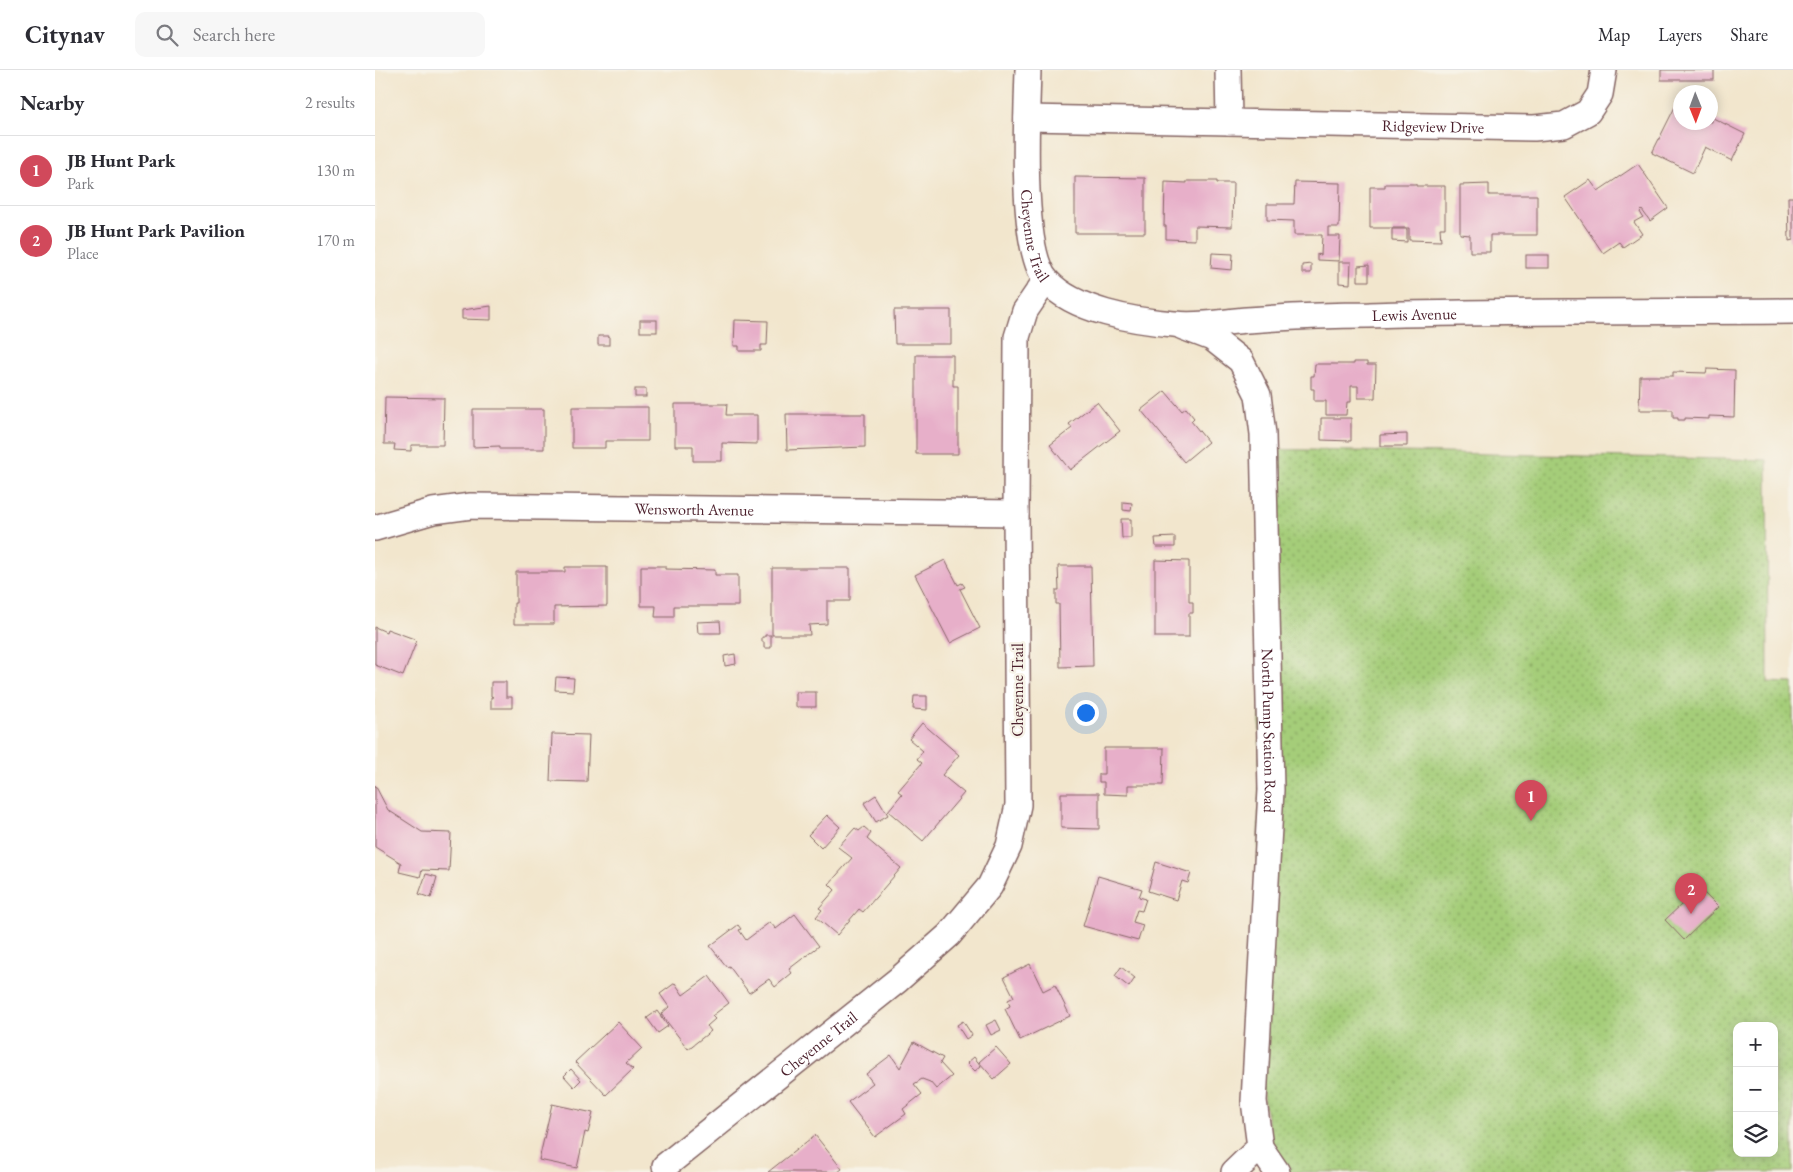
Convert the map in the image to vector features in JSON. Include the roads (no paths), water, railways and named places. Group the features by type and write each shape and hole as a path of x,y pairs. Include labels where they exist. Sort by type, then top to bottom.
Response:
{"street":[{"name":"Cheyenne Trail","path":"665,1166 898,980 949,935 990,886 1009,846 1018,805 1017,337 1025,311 1046,280 1037,263 1031,241 1028,213 1028,70"},
{"path":"1228,70 1229,122"},
{"name":"Ridgeview Drive","path":"1027,118 1534,128 1564,125 1588,112 1600,94 1604,70"},
{"name":"Lewis Avenue","path":"1046,280 1067,297 1095,309 1146,321 1178,325 1271,318 1368,315 1793,312"},
{"name":"North Pump Station Road","path":"1178,325 1212,338 1241,361 1258,395 1263,434 1271,790 1254,1101 1260,1147 1277,1172"},
{"name":"Wensworth Avenue","path":"375,528 433,511 471,506 1016,513"},
{"path":"1235,1172 1260,1147"}],"place":[{"name":"JB Hunt Park","path":"1531,821"},
{"name":"JB Hunt Park Pavilion","path":"1691,914"}]}
